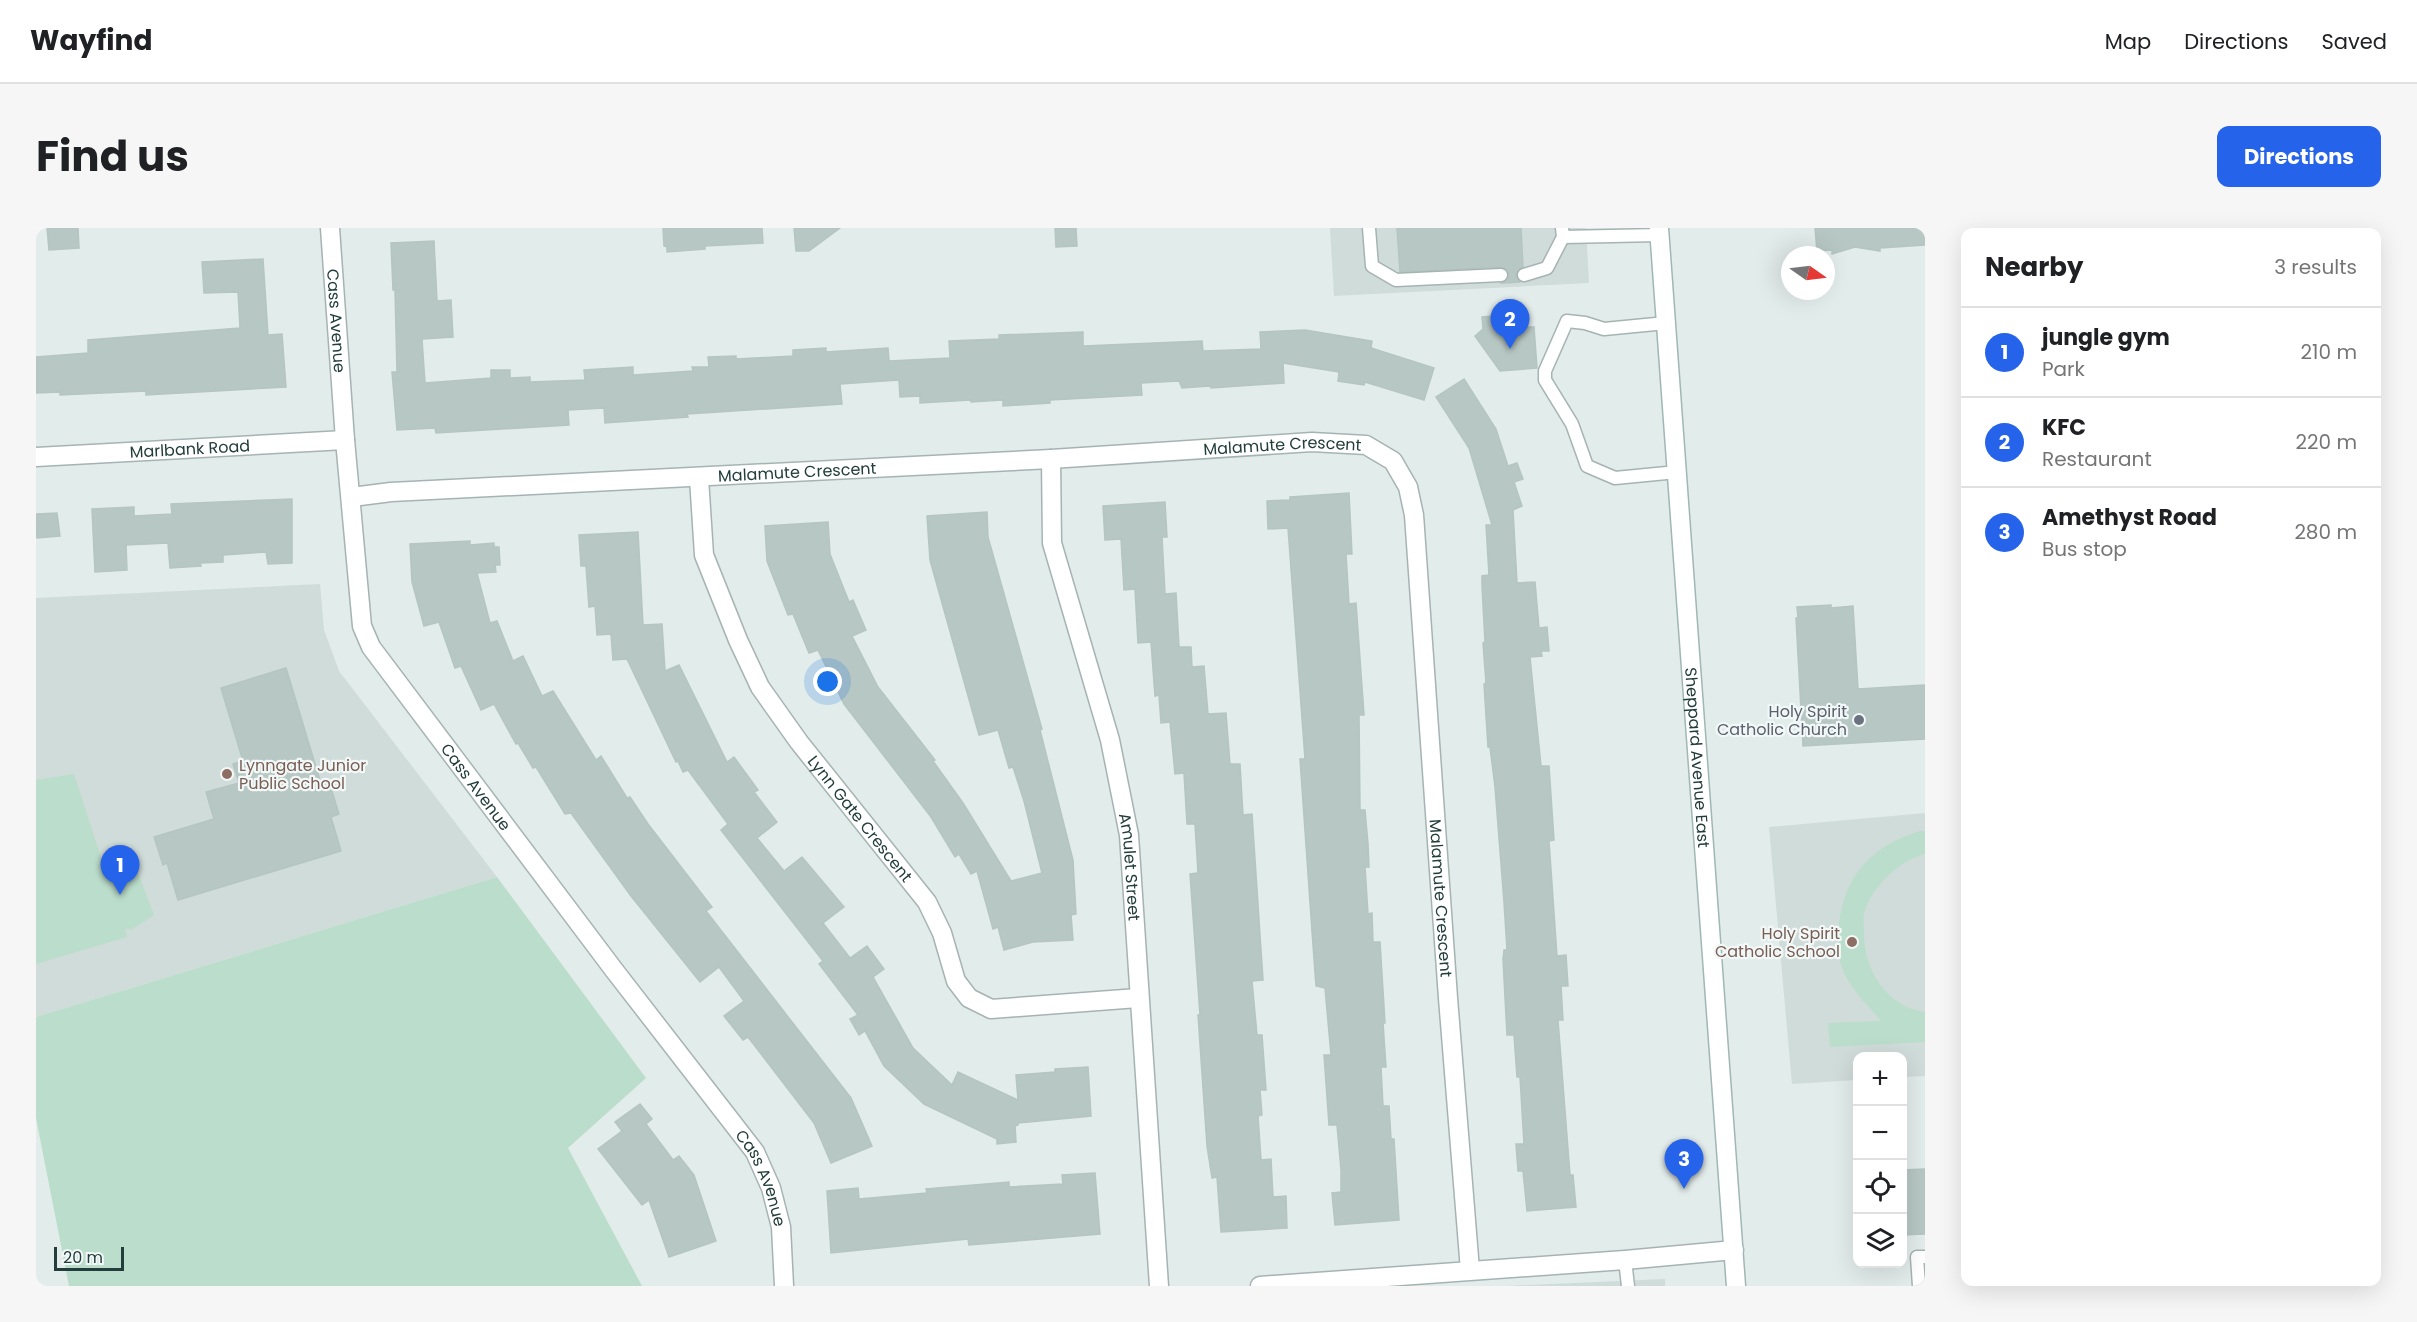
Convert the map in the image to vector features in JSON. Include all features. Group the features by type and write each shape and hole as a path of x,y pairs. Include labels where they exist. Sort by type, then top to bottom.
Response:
{"street":[{"name":"Cass Avenue","path":"330,228 345,440 362,626 371,647 516,841 755,1152 771,1188 781,1227 784,1286"},
{"name":"Sheppard Avenue East","path":"1659,231 1736,1286"},
{"name":"Marlbank Road","path":"36,457 345,440"},
{"name":"Malamute Crescent","path":"351,497 391,492 1051,459 1311,442 1366,445 1394,461 1408,487 1414,515 1448,998 1470,1270"},
{"name":"Amulet Street","path":"1051,459 1052,543 1110,740 1129,835 1138,998 1159,1286"},
{"name":"Lynn Gate Crescent","path":"699,478 704,555 760,687 799,742 927,902 942,933 956,981 969,998 991,1009 1138,998"},
{"path":"1260,1286 1734,1250"}],"lane":[{"path":"1369,228 1372,266 1396,280 1501,275"},
{"path":"1524,275 1547,268 1563,232 1659,231"},
{"path":"1666,323 1604,329 1567,321 1545,371 1545,380 1572,424 1587,466 1615,478 1677,472"},
{"path":"1919,1286 1917,1257 1925,1257"},
{"path":"1625,1260 1628,1286"}],"shaded area":[{"path":"1330,228 1586,228 1589,283 1334,296"},
{"name":"Lynngate Junior Public School","path":"320,584 324,630 339,671 497,877 36,1017 36,598"},
{"name":"Holy Spirit Catholic School","path":"1925,813 1925,1076 1907,1077 1907,1052 1853,1052 1853,1080 1792,1084 1769,827"},
{"path":"1665,1279 1665,1286 1505,1286"}],"green space":[{"path":"74,774 106,873 134,862 154,915 131,930 125,928 127,937 36,964 36,780"},
{"path":"1925,831 1925,854 1905,862 1887,876 1873,894 1864,913 1864,920 1865,946 1873,972 1888,994 1911,1009 1925,1012 1925,1042 1830,1047 1828,1023 1881,1021 1853,988 1844,973 1840,960 1839,924 1848,890 1855,876 1875,853 1888,844"},
{"path":"497,877 646,1078 568,1148 642,1286 69,1286 36,1118 36,1017"}],"building":[{"path":"47,228 78,228 79,248 49,250"},
{"path":"663,228 762,228 763,243 705,246 705,249 667,252 667,247 664,246"},
{"path":"794,228 840,228 809,251 796,251"},
{"path":"1055,228 1076,228 1077,246 1056,247"},
{"path":"1397,228 1521,228 1523,267 1518,269 1516,274 1520,282 1502,283 1508,279 1509,275 1508,270 1501,267 1400,272"},
{"path":"1815,228 1925,228 1925,245 1880,248 1880,251 1855,247 1835,253 1835,246 1817,246"},
{"path":"434,241 437,301 451,300 453,337 422,339 425,383 491,378 491,370 510,370 510,378 530,377 530,382 585,380 584,370 633,367 633,375 693,371 692,367 709,367 708,357 736,356 736,359 793,356 793,350 826,348 826,352 888,348 889,361 950,358 949,341 999,339 999,335 1083,332 1083,346 1202,341 1203,351 1261,349 1260,332 1305,330 1372,341 1371,348 1434,368 1424,400 1365,382 1364,385 1338,381 1339,372 1283,363 1284,383 1182,388 1179,381 1141,383 1142,395 1050,400 1050,403 1003,406 1003,400 971,402 971,400 920,403 920,396 900,397 899,380 840,384 842,404 687,414 688,417 605,423 604,408 568,410 569,425 436,433 435,428 397,430 392,372 397,372 395,290 393,290 391,243"},
{"path":"263,259 268,335 282,334 286,387 146,395 146,391 60,395 60,392 36,393 36,357 88,353 88,340 240,328 238,292 204,293 202,262"},
{"path":"1520,314 1521,327 1534,327 1537,368 1500,371 1475,336 1483,329 1482,317"},
{"path":"1464,379 1496,429 1508,466 1517,463 1523,479 1514,482 1522,506 1513,510 1517,583 1535,582 1539,628 1547,627 1549,651 1541,651 1542,656 1530,657 1541,766 1549,766 1554,840 1549,841 1557,956 1566,955 1568,986 1561,986 1563,1020 1558,1020 1570,1175 1573,1175 1576,1207 1527,1211 1523,1171 1518,1171 1516,1144 1524,1144 1520,1077 1517,1077 1514,1035 1507,1035 1503,959 1504,950 1507,950 1504,902 1484,684 1486,683 1482,576 1489,575 1486,525 1492,525 1469,448 1436,397"},
{"path":"1349,493 1352,554 1346,554 1349,604 1356,603 1364,715 1359,715 1360,810 1365,810 1368,844 1369,867 1365,867 1368,914 1372,913 1373,942 1380,942 1386,1067 1381,1067 1383,1106 1389,1106 1391,1139 1394,1139 1399,1220 1335,1225 1332,1193 1341,1192 1341,1170 1337,1125 1329,1125 1324,1055 1331,1055 1325,988 1316,986 1300,759 1305,759 1288,528 1268,529 1267,501"},
{"path":"292,499 292,563 268,564 266,552 223,555 223,562 170,568 168,543 126,545 127,570 95,572 92,509 134,507 134,516 172,514 171,504"},
{"path":"1165,502 1167,537 1162,537 1165,594 1176,593 1179,647 1191,647 1192,667 1204,666 1208,714 1226,713 1230,764 1240,764 1243,815 1252,814 1263,980 1252,981 1257,1035 1262,1035 1266,1090 1260,1090 1262,1115 1258,1116 1261,1160 1271,1159 1273,1197 1286,1196 1287,1228 1221,1232 1217,1177 1212,1178 1207,1146 1198,1015 1200,1015 1190,874 1198,873 1195,824 1187,824 1184,773 1175,774 1170,722 1161,723 1159,695 1155,696 1151,642 1138,643 1135,589 1124,590 1121,539 1105,540 1103,506"},
{"path":"987,512 988,537 1042,729 1040,730 1073,860 1076,914 1071,915 1073,940 1033,942 1004,950 998,927 993,929 977,871 971,874 959,854 955,857 931,817 844,704 818,650 809,653 793,614 788,615 767,561 765,526 828,522 830,554 849,602 853,600 866,630 852,636 878,687 935,760 933,761 963,803 1011,881 1042,873 1024,801 1013,767 1009,768 998,730 979,735 930,560 927,516"},
{"path":"57,513 60,536 37,538 36,514"},
{"path":"638,532 643,625 662,624 665,671 679,665 727,762 734,757 758,790 754,792 777,822 757,838 784,871 802,857 844,907 823,923 850,958 867,946 884,969 873,977 913,1048 952,1085 958,1072 1018,1100 1016,1075 1088,1067 1091,1116 1018,1123 1015,1126 1016,1142 997,1144 997,1139 924,1104 884,1066 865,1031 859,1035 850,1019 858,1015 819,964 823,961 721,830 728,824 688,770 683,772 678,761 676,762 627,659 613,660 611,634 597,635 595,606 589,607 586,566 581,566 579,535"},
{"path":"470,541 470,545 494,543 494,547 499,547 500,565 495,565 496,572 477,573 490,623 497,621 513,661 523,656 542,696 553,691 596,760 601,756 627,798 630,797 712,907 706,911 851,1098 872,1146 831,1163 814,1123 748,1037 743,1040 724,1016 744,1001 719,967 700,982 631,896 571,813 565,814 536,767 533,768 518,743 516,744 494,704 481,710 461,666 455,668 439,622 424,626 412,582 410,544"},
{"path":"1831,605 1831,608 1853,606 1858,689 1925,685 1925,739 1803,746 1797,607"},
{"path":"286,668 322,787 330,785 339,814 331,817 341,851 178,900 167,863 163,865 154,837 214,819 206,792 239,783 233,764 243,761 221,688"},
{"path":"640,1104 652,1119 646,1124 673,1160 679,1156 694,1175 716,1241 669,1257 649,1200 642,1205 598,1149 622,1131 615,1122"},
{"path":"1925,1169 1925,1234 1907,1235 1907,1170"},
{"path":"1095,1173 1100,1234 969,1245 968,1239 831,1253 827,1191 858,1188 859,1199 927,1193 926,1189 1009,1182 1009,1187 1063,1184 1062,1175"}],"place":[{"name":"KFC","path":"1510,349"},
{"name":"Holy Spirit Catholic Church","path":"1859,720"},
{"name":"Lynngate Junior Public School","path":"227,774"},
{"name":"jungle gym","path":"120,895"},
{"name":"Holy Spirit Catholic School","path":"1852,942"},
{"name":"Amethyst Road","path":"1684,1189"}]}
